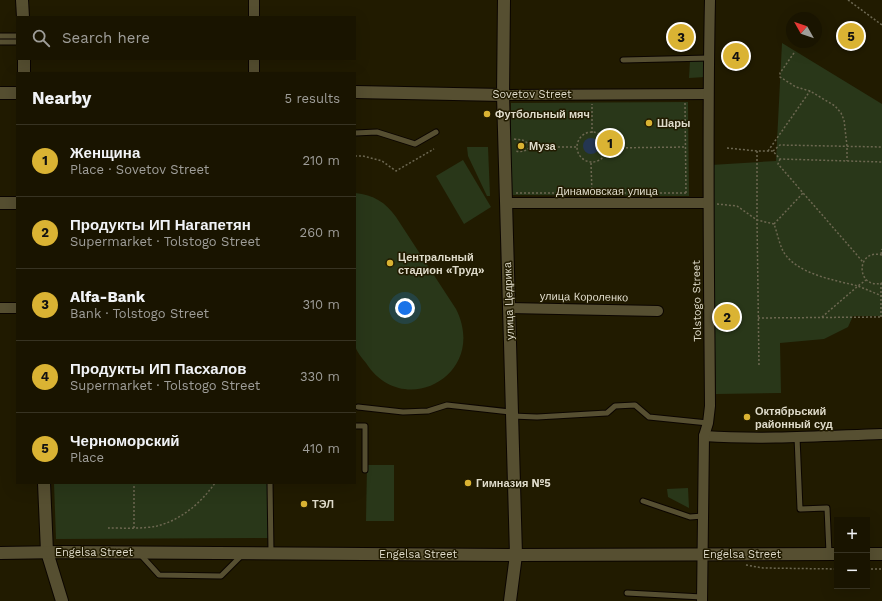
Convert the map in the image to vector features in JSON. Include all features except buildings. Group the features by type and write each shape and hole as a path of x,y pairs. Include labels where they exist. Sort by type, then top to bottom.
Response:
{"street":[{"path":"22,0 23,16"},
{"path":"254,0 254,16"},
{"name":"улица Цедрика","path":"504,0 503,94 516,555 510,601"},
{"name":"Tolstogo Street","path":"702,599 704,436 708,423 710,406 708,94 710,0"},
{"path":"24,60 24,72"},
{"path":"254,60 254,72"},
{"name":"Sovetov Street","path":"356,92 708,94"},
{"path":"0,93 16,93"},
{"name":"Динамовская улица","path":"506,203 686,198 708,203"},
{"path":"0,203 16,203"},
{"path":"0,308 16,308"},
{"name":"улица Короленко","path":"509,308 658,311"},
{"path":"704,436 733,438 882,434"},
{"path":"44,484 47,552 62,601"},
{"name":"Engelsa Street","path":"0,553 138,552 516,555 833,554"},
{"path":"870,554 882,554"}],"lane":[{"path":"0,36 16,36"},
{"path":"0,42 16,42"},
{"path":"624,60 709,58"},
{"path":"356,133 377,132 415,144 436,132"},
{"path":"358,407 403,412 428,411 447,405 537,417 607,413 615,406 635,405 648,417 708,423"},
{"path":"356,426 365,426 365,470"},
{"path":"797,437 800,508 827,508 833,554"},
{"path":"270,484 271,553"},
{"path":"643,501 690,517 703,516"},
{"path":"138,552 159,575 221,576 245,553"},
{"path":"627,593 702,599"}],"path":[{"path":"848,0 882,25"},
{"path":"794,53 780,73 780,77 796,87 810,91 835,106 841,113 844,120 847,161"},
{"path":"768,151 810,91"},
{"path":"592,102 592,133"},
{"path":"514,193 592,193 686,198 685,102"},
{"path":"592,133 597,134 604,139 606,143 603,156 596,162 586,161 581,158 577,147 578,142 582,137 586,134 592,133"},
{"path":"512,139 524,140 530,147"},
{"path":"727,148 773,151 780,145 882,147"},
{"path":"513,151 521,152 530,147 577,147"},
{"path":"606,148 686,147"},
{"path":"356,156 363,156 382,161 396,171 434,149"},
{"path":"758,151 757,220 759,366"},
{"path":"773,151 780,159 882,162"},
{"path":"780,159 778,164 863,262"},
{"path":"591,162 592,193"},
{"path":"774,224 803,193"},
{"path":"708,203 737,206 757,220 774,224"},
{"path":"774,224 783,250 790,260 797,266 811,273 858,286 882,296"},
{"path":"758,318 882,317 882,283 873,284 866,280 862,271 863,262 866,258 870,255 881,255 882,249"},
{"path":"822,317 866,280"},
{"path":"134,484 134,528"},
{"path":"108,528 156,526 176,519 192,509 214,484"},
{"path":"744,565 763,568 834,569"},
{"path":"870,569 882,569"}],"green space":[{"path":"782,43 786,45 786,48 790,48 882,104 882,316 853,316 848,327 824,339 780,343 781,393 716,394 711,165 776,161"},
{"path":"706,60 705,77 689,78 690,61"},
{"path":"688,102 689,196 510,195 511,103"},
{"path":"467,147 488,147 490,196 487,196 468,156"},
{"path":"463,160 491,207 464,224 436,176"},
{"name":"Центральный стадион «Труд»","path":"356,193 368,195 378,200 388,207 396,217 456,309 463,333 461,353 452,370 437,382 419,389 400,388 382,380 366,363 357,350"},
{"path":"367,465 394,465 394,521 366,521"},
{"path":"54,484 268,484 268,538 56,539"},
{"path":"688,488 689,508 668,497 667,489"}],"water":[{"path":"588,138 594,138 599,143 597,152 594,154 588,154 583,149 583,143"}],"place":[{"name":"Черноморский","path":"851,36"},
{"name":"Alfa-Bank","path":"681,37"},
{"name":"Продукты ИП Пасхалов","path":"736,56"},
{"name":"Футбольный мяч","path":"487,114"},
{"name":"Шары","path":"649,123"},
{"name":"Женщина","path":"610,143"},
{"name":"Муза","path":"521,146"},
{"name":"Центральный стадион «Труд»","path":"390,263"},
{"name":"Продукты ИП Нагапетян","path":"727,317"},
{"name":"Октябрьский районный суд","path":"747,417"},
{"name":"Гимназия №5","path":"468,483"},
{"name":"ТЭЛ","path":"304,504"}]}
